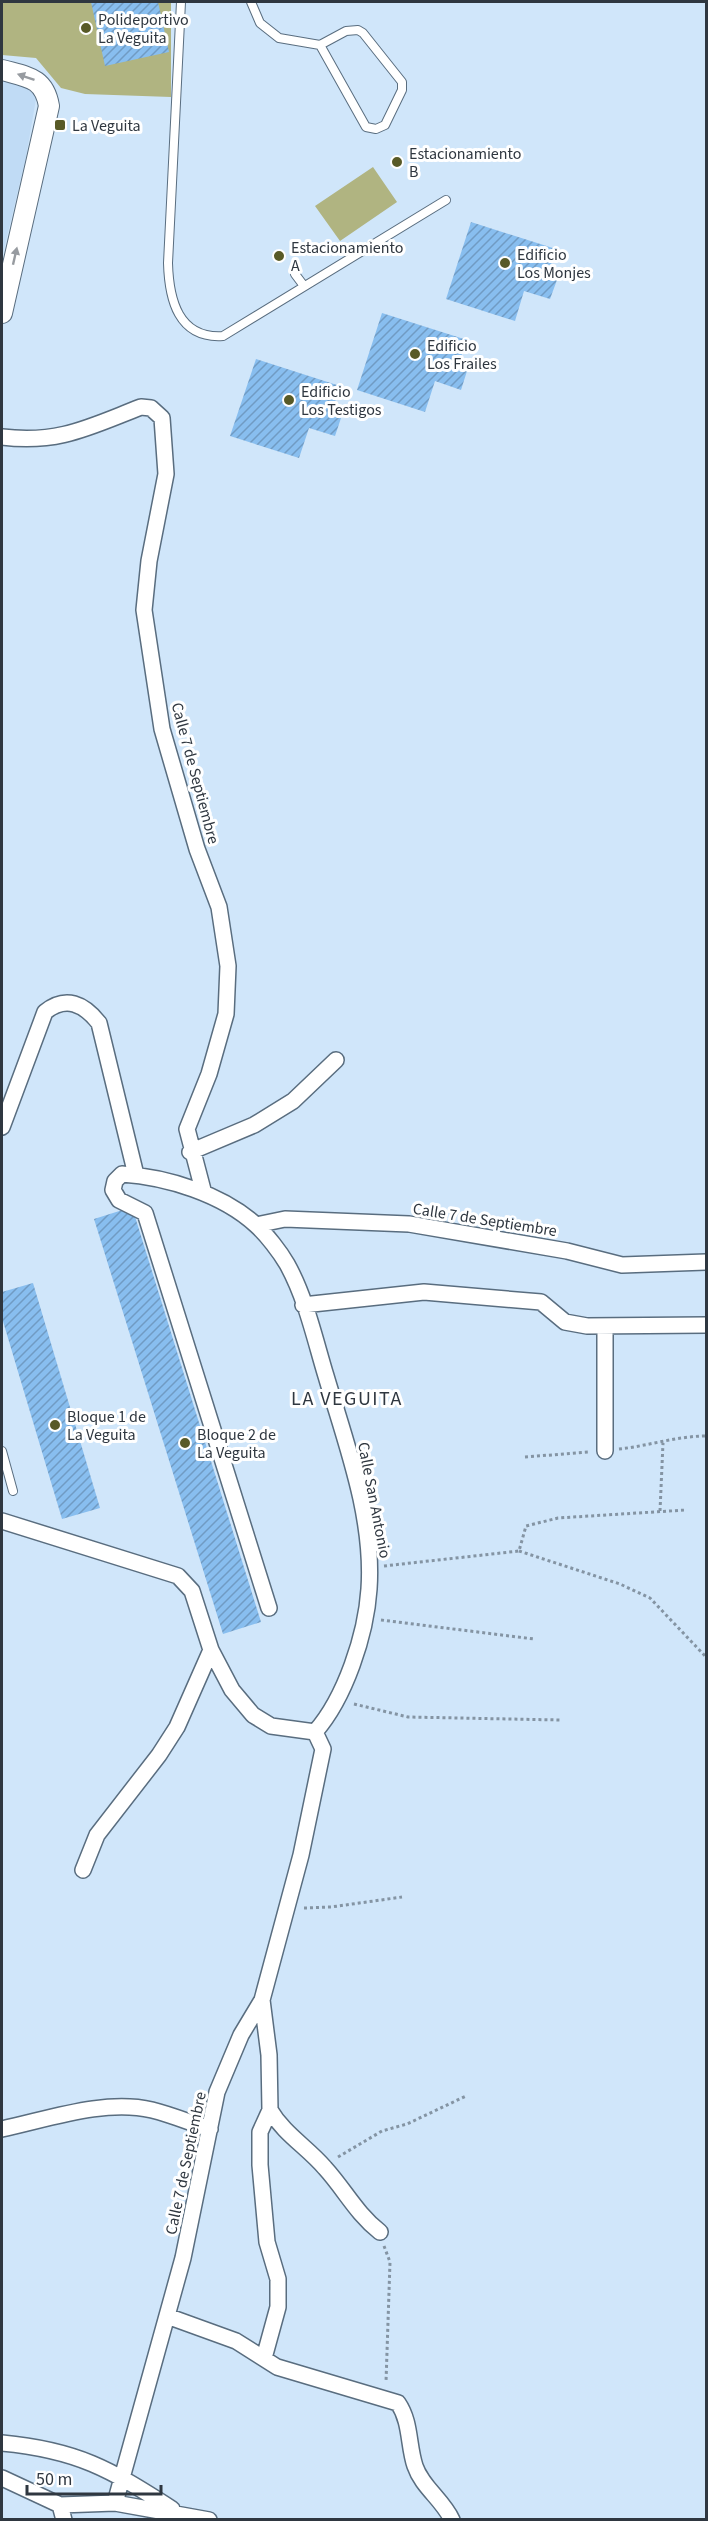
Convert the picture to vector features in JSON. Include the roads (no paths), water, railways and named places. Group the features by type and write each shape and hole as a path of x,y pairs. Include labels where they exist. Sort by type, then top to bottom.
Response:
{"street":[{"path":"2,70 39,82 46,91 49,106 2,313"},
{"name":"Calle 7 de Septiembre","path":"2,436 31,441 67,436 141,407 151,408 162,418 166,474 149,561 144,610 162,729 197,849 219,907 228,966 226,1014 209,1074 187,1129 190,1152 203,1190"},
{"path":"2,1127 45,1012 56,1004 75,1002 88,1008 99,1023 136,1175"},
{"path":"190,1152 254,1125 293,1101 336,1060"},
{"path":"203,1190 122,1174 115,1181 113,1190 119,1200 145,1213 268,1608"},
{"name":"Calle San Antonio","path":"203,1190 256,1225 287,1264 303,1305 355,1475 370,1554 369,1592 349,1673 337,1700 315,1732"},
{"name":"Calle 7 de Septiembre","path":"256,1225 285,1219 410,1224 557,1249 622,1265 706,1262"},
{"path":"303,1305 424,1292 541,1302 565,1322 587,1326 706,1325"},
{"path":"605,1326 605,1451"},
{"path":"2,1521 178,1576 192,1592 212,1650 232,1690 253,1715 272,1726 315,1732"},
{"path":"83,1870 97,1835 159,1755 177,1727 212,1650"},
{"name":"Calle 7 de Septiembre","path":"115,2503 183,2259 217,2091 241,2035 262,2001 301,1855 323,1749 315,1732"},
{"path":"262,2001 269,2055 270,2110 260,2132 260,2165 267,2242 278,2279 278,2307 264,2358"},
{"path":"2,2128 85,2111 119,2107 151,2110 210,2129"},
{"path":"270,2110 278,2125 324,2166 346,2193 360,2216 380,2232"},
{"path":"167,2316 236,2341 277,2367 398,2403 405,2413 415,2467 429,2491 452,2520"},
{"path":"2,2443 56,2450 93,2462 122,2477 177,2512"},
{"path":"2,2478 62,2512 115,2503 146,2514 177,2512 209,2520"}],"lane":[{"path":"181,2 168,287 176,313 186,326 199,333 223,336 446,200"},
{"path":"250,2 260,23 279,38 320,45 346,31 358,30 399,76 402,90 385,125 376,129 366,127 320,45"},
{"path":"295,274 304,286"},
{"path":"2,1451 13,1491"}],"place":[{"name":"Polideportivo La Veguita","path":"86,28"},
{"name":"La Veguita","path":"60,125"},
{"name":"Estacionamiento B","path":"397,162"},
{"name":"Estacionamiento A","path":"279,256"},
{"name":"Edificio Los Monjes","path":"505,263"},
{"name":"Edificio Los Frailes","path":"415,354"},
{"name":"Edificio Los Testigos","path":"289,400"},
{"name":"Bloque 1 de La Veguita","path":"55,1425"},
{"name":"Bloque 2 de La Veguita","path":"185,1443"}],"district":[{"name":"LA VEGUITA","path":"347,1398"}]}
